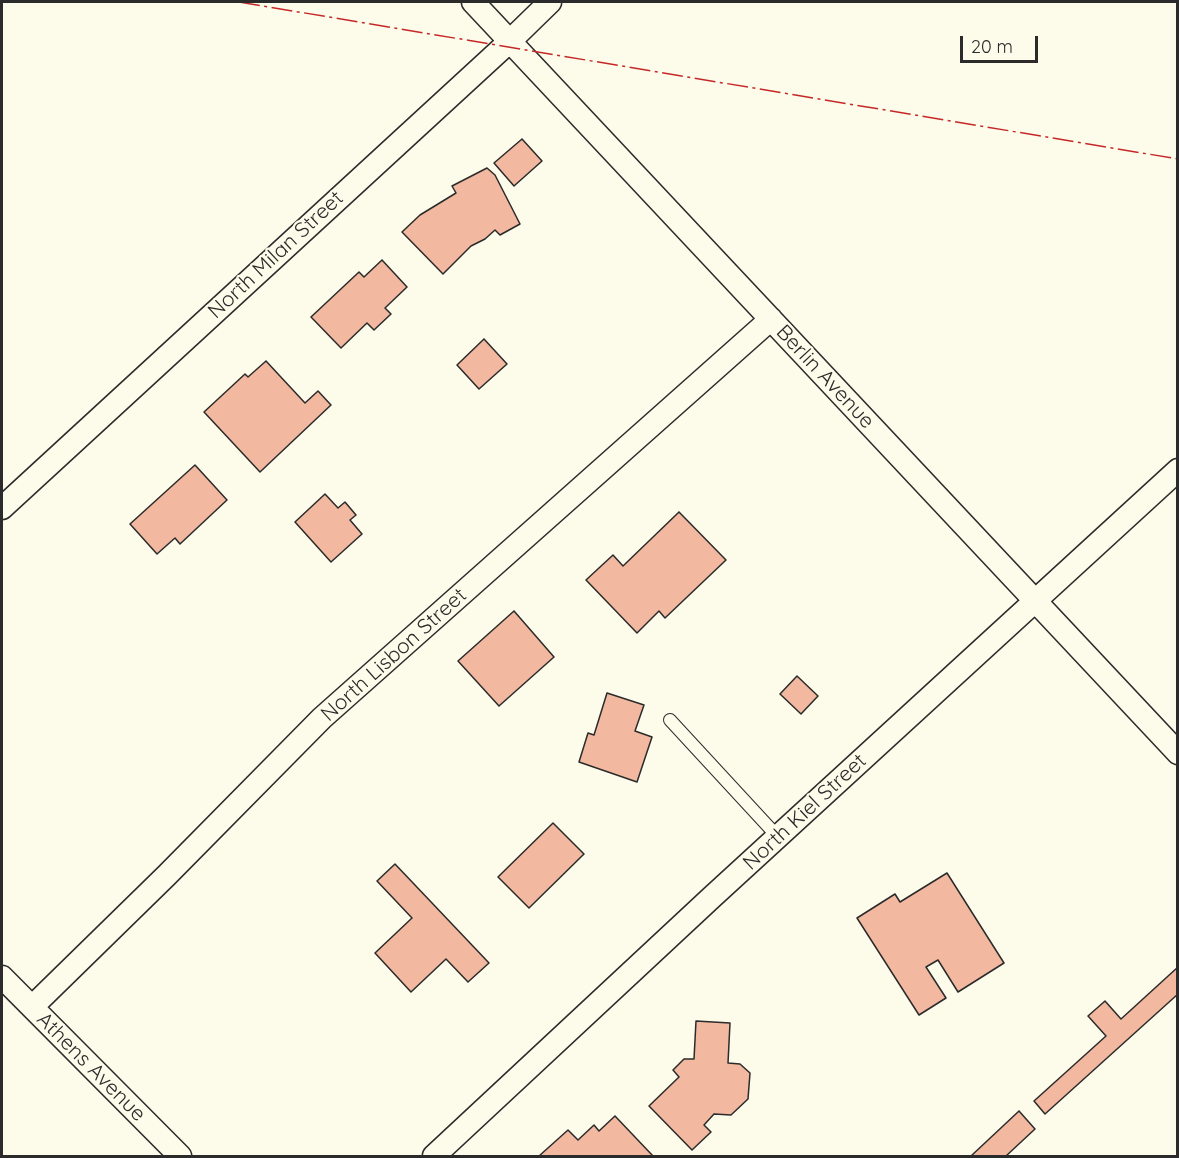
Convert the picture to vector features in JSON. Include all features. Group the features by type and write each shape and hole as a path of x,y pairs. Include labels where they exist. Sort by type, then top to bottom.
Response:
{"street":[{"name":"Berlin Avenue","path":"473,2 1178,753"},
{"name":"North Milan Street","path":"2,508 550,2"},
{"name":"North Lisbon Street","path":"32,1007 322,718 771,319"},
{"name":"North Kiel Street","path":"434,1156 777,837 1178,470"},
{"name":"Athens Avenue","path":"2,977 180,1156"}],"lane":[{"path":"670,720 777,837"}],"building":[{"path":"522,139 542,161 514,186 494,163"},
{"path":"487,168 495,175 520,224 500,235 495,230 485,239 471,246 443,274 402,232 420,215 456,193 452,186"},
{"path":"382,260 407,287 385,308 391,314 374,330 367,323 341,348 311,317 359,272 364,277"},
{"path":"484,339 507,364 479,389 457,365"},
{"path":"266,361 305,403 318,391 331,405 260,472 204,412 245,374 248,377"},
{"path":"195,465 227,500 180,544 175,538 157,554 130,524"},
{"path":"325,494 338,508 345,502 356,515 350,520 362,534 331,562 295,522"},
{"path":"679,512 726,560 665,618 659,611 637,633 586,580 613,555 623,566"},
{"path":"514,611 554,657 499,706 458,661"},
{"path":"797,676 818,696 801,714 780,694"},
{"path":"607,693 644,705 635,731 652,737 637,782 579,762 588,733 594,735"},
{"path":"553,823 584,854 529,908 498,877"},
{"path":"395,864 489,963 468,982 446,959 411,992 375,953 412,918 377,881"},
{"path":"947,873 1004,963 958,992 938,960 926,967 946,998 919,1015 857,918 895,894 900,902"},
{"path":"1178,967 1178,994 1045,1114 1034,1101 1106,1036 1088,1016 1105,1001 1121,1019"},
{"path":"696,1021 730,1023 728,1063 740,1064 750,1073 748,1099 731,1115 714,1114 704,1125 711,1132 692,1150 649,1106 679,1077 673,1070 684,1059 694,1059"},
{"path":"1019,1111 1035,1129 1006,1156 971,1156"},
{"path":"615,1116 653,1156 539,1156 568,1130 578,1140 594,1125 599,1131"}],"power":[{"path":"239,2 1178,159"}]}
